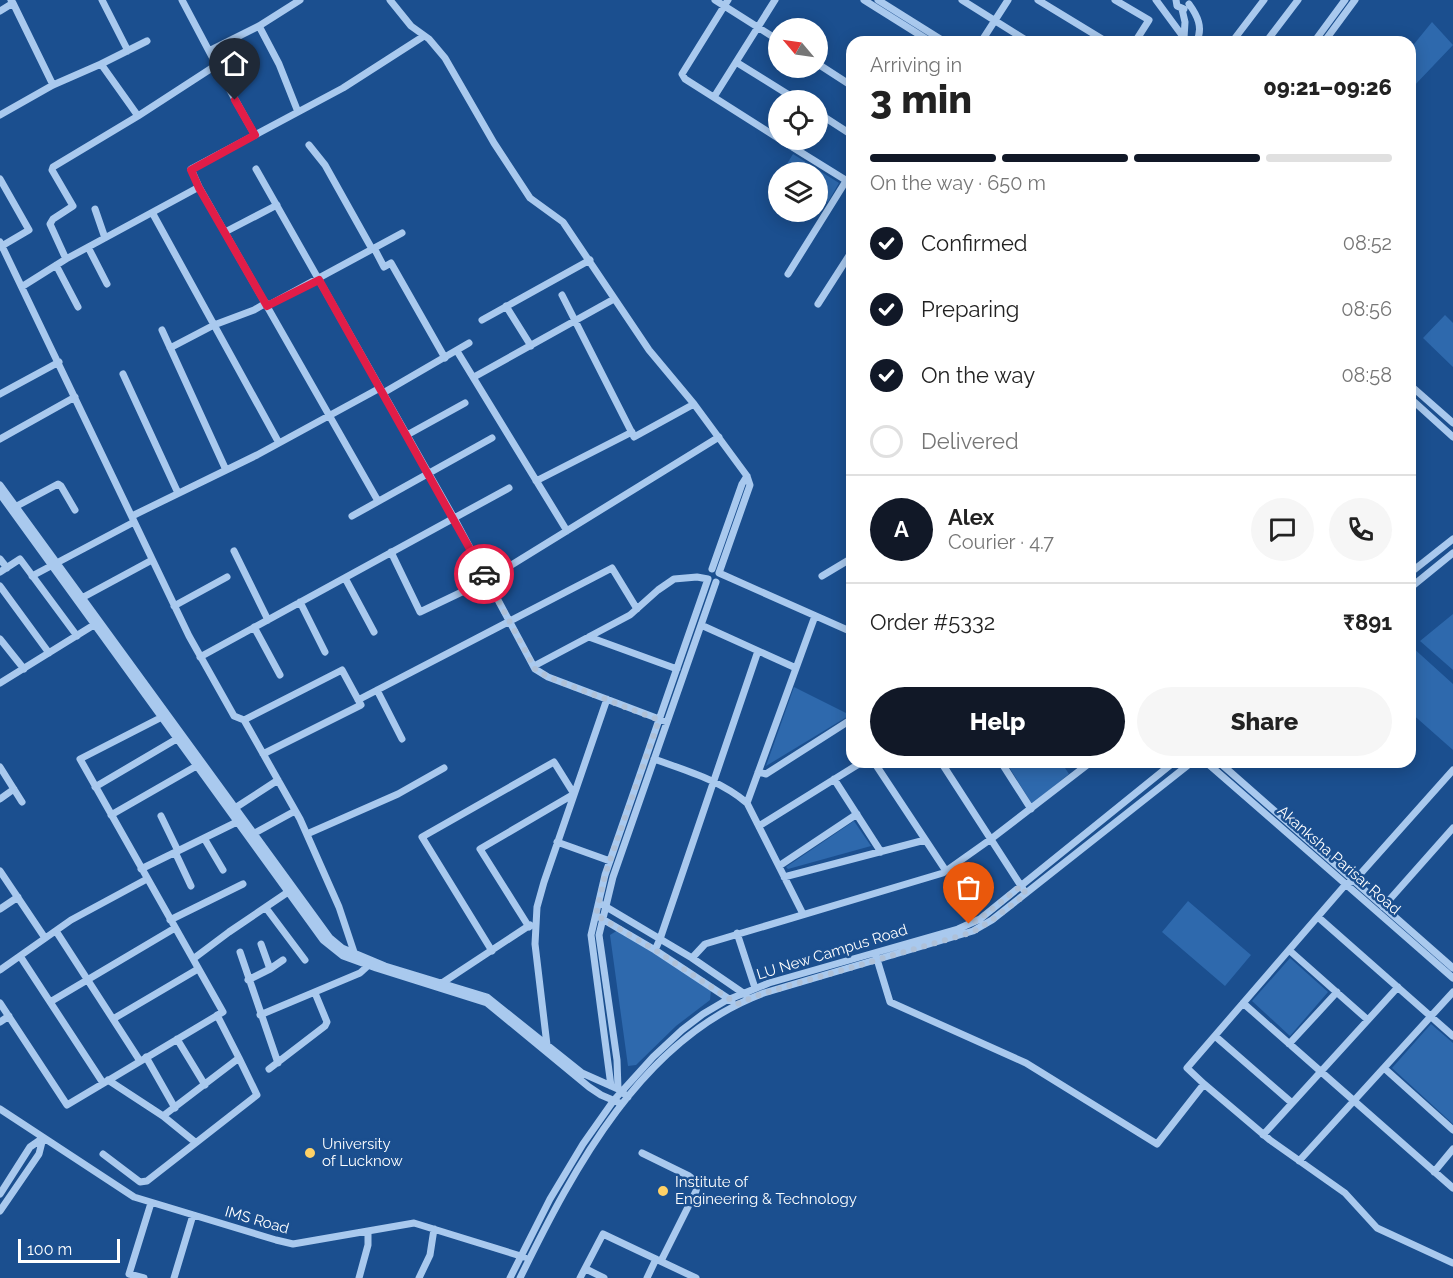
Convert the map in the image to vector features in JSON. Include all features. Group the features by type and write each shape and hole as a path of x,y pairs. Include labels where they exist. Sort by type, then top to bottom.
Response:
{"street":[{"path":"102,0 128,51"},
{"path":"182,0 215,66 255,135"},
{"path":"209,51 259,26 300,0"},
{"path":"390,0 411,26 445,58 494,143 530,198 563,222 649,350 694,404 747,476 750,485 716,571"},
{"path":"715,0 726,3 768,34"},
{"path":"714,97 775,0"},
{"path":"864,0 921,36"},
{"path":"878,0 935,36"},
{"path":"962,0 1019,36"},
{"path":"985,36 1008,0"},
{"path":"1038,0 1097,36"},
{"path":"1115,0 1149,20 1139,36"},
{"path":"1156,0 1182,36"},
{"path":"1176,0 1177,6 1186,4"},
{"path":"1237,36 1264,0"},
{"path":"1271,36 1298,0"},
{"path":"1319,36 1346,0"},
{"path":"1328,36 1355,0"},
{"path":"0,11 12,2 53,86"},
{"path":"726,3 682,74 685,79 768,131"},
{"path":"1185,36 1186,4"},
{"path":"1186,4 1199,18 1199,36"},
{"path":"259,26 279,64 298,112"},
{"path":"378,501 199,188 191,170 343,88 424,36"},
{"path":"0,115 53,86 147,41"},
{"path":"736,62 781,90"},
{"path":"101,64 138,116"},
{"path":"66,259 50,224 53,219 73,206 52,170 215,66"},
{"path":"828,70 846,82"},
{"path":"828,119 846,131"},
{"path":"309,145 325,165 384,267 391,263 445,358"},
{"path":"797,150 846,181"},
{"path":"256,169 454,518 534,666 548,677 663,721"},
{"path":"0,179 29,231 1,245 23,286 200,657 234,716 244,720 307,834 339,907 355,955"},
{"path":"788,274 846,187"},
{"path":"23,286 66,259 199,188"},
{"path":"225,232 277,205"},
{"path":"95,210 105,238"},
{"path":"153,214 279,443"},
{"path":"170,348 214,325 266,305 319,280 402,233"},
{"path":"88,247 107,284"},
{"path":"482,320 590,260"},
{"path":"818,304 846,260"},
{"path":"56,265 78,308"},
{"path":"562,295 634,437 694,404"},
{"path":"474,377 614,299"},
{"path":"506,306 531,346"},
{"path":"162,330 226,470"},
{"path":"32,576 178,494 469,344"},
{"path":"457,351 567,531"},
{"path":"0,394 59,362"},
{"path":"123,374 178,494"},
{"path":"1416,390 1453,423"},
{"path":"0,439 75,397"},
{"path":"407,435 465,403"},
{"path":"1416,403 1453,437"},
{"path":"536,481 632,432"},
{"path":"391,552 420,612 487,580 719,437"},
{"path":"352,516 492,438"},
{"path":"13,508 58,484 75,510"},
{"path":"0,485 13,508 291,891 330,938 342,948 371,964"},
{"path":"200,657 509,488"},
{"path":"0,494 13,508"},
{"path":"1416,568 1453,539"},
{"path":"234,551 268,620"},
{"path":"1416,583 1453,553"},
{"path":"0,559 3,570 20,560 77,636"},
{"path":"79,599 152,560"},
{"path":"822,576 846,562"},
{"path":"358,700 612,568 637,609"},
{"path":"534,666 630,615 658,590 675,579 697,577 712,580 720,577 716,571"},
{"path":"620,1091 599,935 599,902 610,861 701,625 712,580 708,574 716,571 846,630"},
{"path":"174,606 227,577"},
{"path":"345,578 374,632"},
{"path":"599,917 606,907 613,877 654,759 677,669 712,580"},
{"path":"0,586 49,653"},
{"path":"300,602 325,652"},
{"path":"747,803 815,616"},
{"path":"0,683 97,624"},
{"path":"701,625 796,668"},
{"path":"254,627 280,675"},
{"path":"589,637 677,669"},
{"path":"0,639 24,669"},
{"path":"655,950 758,651"},
{"path":"244,720 342,670 361,705 263,754"},
{"path":"377,690 402,738"},
{"path":"547,1045 535,944 539,899 607,699"},
{"path":"0,1003 67,1105 223,1011 80,759 164,716"},
{"path":"758,772 766,774 846,726"},
{"path":"95,787 180,737"},
{"path":"654,759 714,781 734,792 747,803 803,914"},
{"path":"492,951 422,837 554,762 574,794"},
{"path":"200,765 253,834 323,940 343,956 498,1007 582,1073 620,1091"},
{"path":"111,815 200,765"},
{"path":"0,767 22,802"},
{"path":"307,834 398,794 444,768"},
{"path":"759,826 852,768"},
{"path":"878,768 946,871"},
{"path":"945,768 1026,894"},
{"path":"1005,768 1031,809"},
{"path":"692,958 705,944 946,871 1082,768"},
{"name":"LU New Campus Road","path":"510,1278 550,1199 583,1144 620,1091 682,1030 703,1014 748,996 876,956 980,919 1167,768"},
{"name":"LU New Campus Road","path":"748,996 755,988 768,983 973,932 1026,894 1184,768"},
{"name":"Akanksha Parisar Road","path":"1213,768 1350,883 1383,907 1453,968"},
{"name":"Akanksha Parisar Road","path":"1225,768 1453,978"},
{"path":"1453,770 1318,917 1187,1068 1263,1135 1344,1192 1377,1228 1453,1263"},
{"path":"834,779 881,852"},
{"path":"234,808 278,780"},
{"path":"0,799 14,789"},
{"path":"529,927 480,849 574,794"},
{"path":"253,834 295,812"},
{"path":"779,866 857,814"},
{"path":"161,816 191,886"},
{"path":"141,869 240,820"},
{"path":"1383,907 1453,828"},
{"path":"204,838 223,870"},
{"path":"784,877 925,840"},
{"path":"557,842 610,861"},
{"path":"0,871 45,939"},
{"path":"0,970 71,920 147,879"},
{"path":"170,920 243,884"},
{"path":"193,959 291,891"},
{"path":"0,909 18,897"},
{"path":"599,902 692,958 748,996"},
{"path":"266,908 305,960"},
{"path":"599,917 655,950 734,1002"},
{"path":"1318,917 1453,1036"},
{"path":"442,983 536,922"},
{"path":"50,1002 175,928"},
{"path":"56,931 175,1108"},
{"path":"738,933 755,988"},
{"path":"261,944 270,969"},
{"path":"1289,950 1368,1020"},
{"path":"240,952 278,1064"},
{"path":"20,956 105,1082 164,1116 195,1142"},
{"path":"876,956 890,1002 1026,1063 1157,1144 1204,1084"},
{"path":"248,980 284,960"},
{"path":"260,1015 360,973 371,964"},
{"path":"113,1019 198,969"},
{"path":"414,978 442,983 487,997 589,1087 622,1104"},
{"path":"1263,1135 1398,987"},
{"path":"1290,1044 1336,992"},
{"path":"1299,1161 1453,992"},
{"path":"269,1069 325,1026 327,1022 315,993"},
{"path":"1243,1003 1453,1188"},
{"path":"103,1154 140,1182 147,1181 257,1095 217,1015"},
{"path":"0,1022 9,1016"},
{"path":"1215,1036 1292,1103"},
{"path":"177,1039 204,1085"},
{"path":"164,1116 239,1058"},
{"path":"1384,1068 1453,1130"},
{"path":"589,1087 595,1079"},
{"name":"LU New Campus Road","path":"520,1278 554,1208 622,1104 620,1091"},
{"name":"IMS Road","path":"0,1109 134,1197 293,1244 414,1223 530,1259"},
{"path":"0,1194 30,1147 43,1137"},
{"path":"0,1211 39,1154 43,1137"},
{"path":"1434,1172 1453,1149"},
{"path":"642,1154 689,1176 698,1183 696,1191 647,1278"},
{"path":"144,1278 129,1274 151,1203"},
{"path":"174,1278 193,1215"},
{"path":"419,1278 430,1255 434,1229"},
{"path":"360,1278 368,1245 368,1231"},
{"path":"580,1278 603,1234 696,1278"},
{"path":"586,1269 604,1278"}],"shaded area":[{"path":"1432,22 1453,45 1416,84 1416,42"},
{"path":"793,154 806,162 788,162"},
{"path":"828,176 839,183 828,202"},
{"path":"1445,315 1453,323 1453,367 1423,338"},
{"path":"1453,614 1453,670 1420,641"},
{"path":"1416,651 1453,684 1453,750 1416,717"},
{"path":"794,687 846,713 846,717 766,766"},
{"path":"1010,768 1065,768 1069,774 1032,804"},
{"path":"854,821 871,846 788,869 786,867"},
{"path":"1188,901 1251,955 1225,986 1162,932"},
{"path":"618,930 711,990 710,1000 676,1026 636,1065 628,1066 610,935"},
{"path":"1290,958 1328,992 1290,1036 1252,1001"},
{"path":"1431,1024 1453,1043 1453,1124 1392,1068"}],"way so far":[{"path":"484,574 535,669 548,677 659,720 605,875 596,915 655,950 737,1004 764,993 973,932 1026,894 1021,886 980,919 969,924"}],"place":[{"name":"University of Lucknow","path":"310,1153"},
{"name":"Institute of Engineering & Technology","path":"663,1191"}],"route":[{"path":"235,100 255,135 191,170 199,188 267,306 319,280 484,574"}]}
